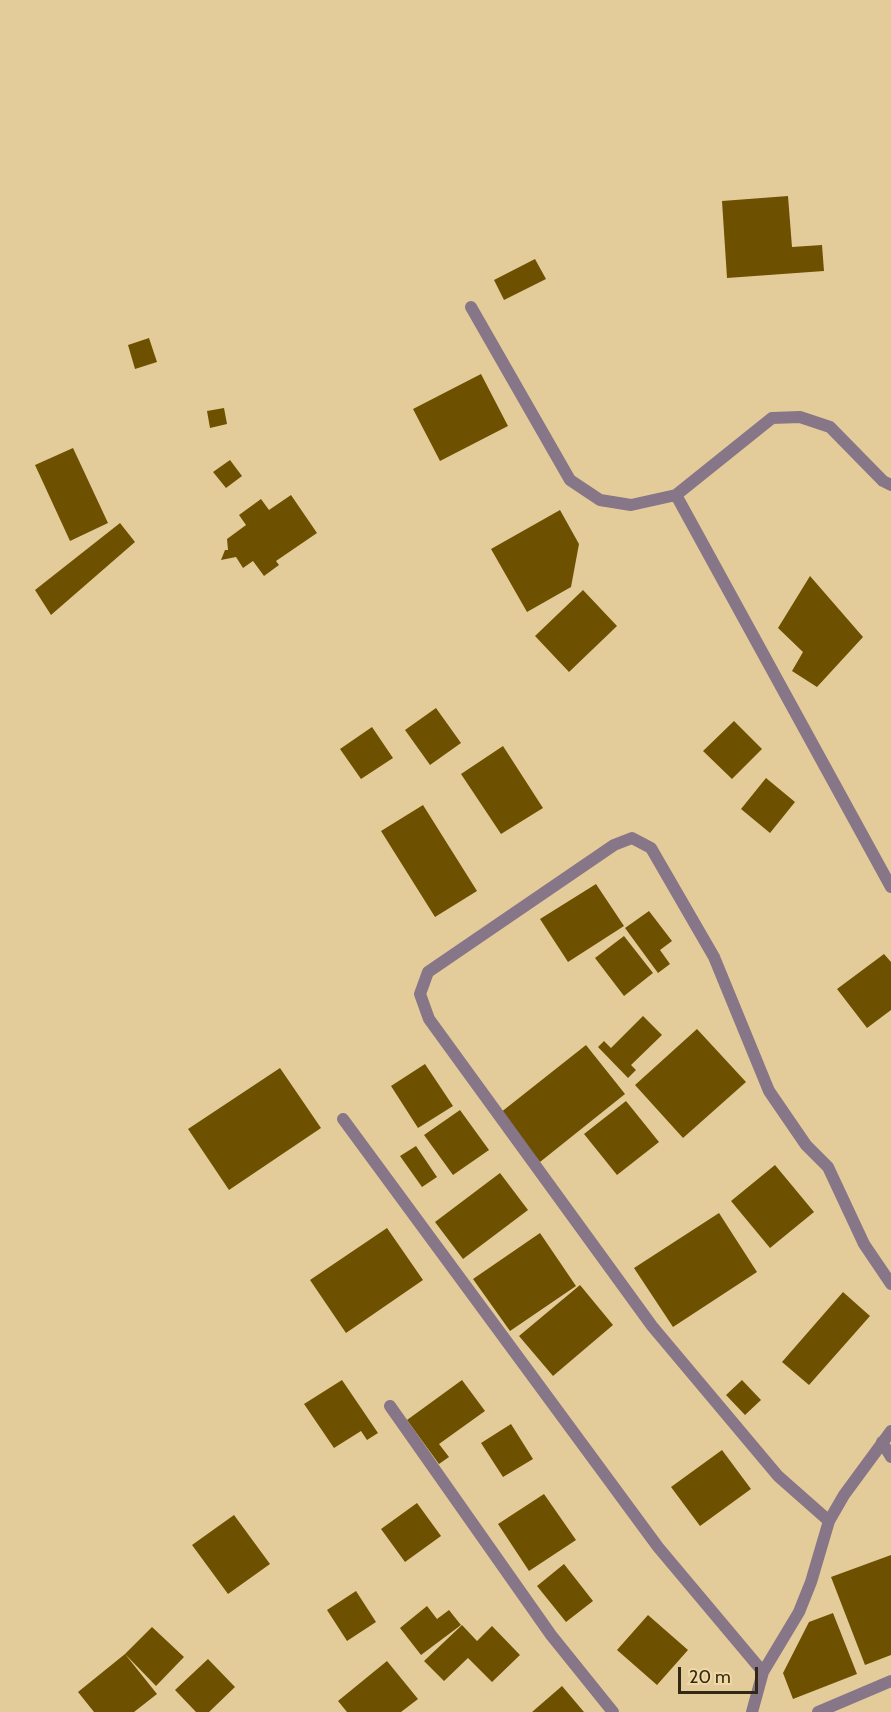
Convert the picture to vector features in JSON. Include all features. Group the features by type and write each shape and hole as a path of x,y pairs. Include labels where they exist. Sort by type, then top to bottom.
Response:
{"street":[{"path":"471,307 570,480 600,500 631,505 676,495 772,417 800,417 830,427 882,481 891,485"},
{"path":"676,495 891,887"},
{"path":"829,1521 778,1476 652,1326 429,1019 420,994 428,972 614,845 633,838 651,849 714,957 769,1091 806,1144 828,1167 864,1244 891,1284"},
{"path":"342,1119 658,1547 763,1672"},
{"path":"390,1406 551,1635 613,1712"},
{"path":"752,1712 763,1672 799,1612 814,1573 829,1521 843,1495 891,1431"},
{"path":"882,1442 891,1457"},
{"path":"818,1712 891,1682"}],"building":[{"path":"788,196 792,247 822,245 824,271 727,278 722,201"},
{"path":"535,259 546,279 504,300 494,280"},
{"path":"149,338 157,362 135,369 128,345"},
{"path":"481,374 508,426 440,461 413,409"},
{"path":"224,408 227,424 210,428 207,411"},
{"path":"73,448 108,523 70,541 35,465"},
{"path":"230,460 242,476 226,488 213,472"},
{"path":"291,495 317,533 276,561 279,565 264,576 253,561 243,568 236,557 221,560 225,550 228,550 227,539 246,525 239,515 261,499 269,510"},
{"path":"560,510 579,544 571,587 527,612 491,549"},
{"path":"120,523 135,542 51,615 35,590"},
{"path":"810,576 863,637 817,687 792,671 803,652 778,628"},
{"path":"583,590 617,626 569,672 535,636"},
{"path":"436,708 461,743 430,765 405,730"},
{"path":"734,721 762,749 732,779 703,751"},
{"path":"372,727 393,758 361,779 340,749"},
{"path":"503,746 543,808 501,834 461,774"},
{"path":"766,778 795,802 770,833 741,809"},
{"path":"423,805 477,891 435,917 381,831"},
{"path":"596,884 624,926 568,962 540,919"},
{"path":"649,911 672,941 660,950 670,964 658,973 625,928"},
{"path":"624,936 653,973 624,996 595,958"},
{"path":"884,954 891,962 891,1010 867,1028 837,989"},
{"path":"643,1016 662,1035 631,1065 636,1070 628,1078 598,1047 604,1041 611,1048"},
{"path":"697,1029 746,1082 683,1138 635,1085"},
{"path":"586,1045 625,1094 540,1162 500,1113"},
{"path":"425,1064 453,1106 418,1128 391,1086"},
{"path":"280,1068 321,1128 229,1190 188,1129"},
{"path":"626,1101 659,1142 617,1175 584,1134"},
{"path":"460,1110 489,1150 453,1175 424,1135"},
{"path":"416,1146 437,1177 422,1187 400,1156"},
{"path":"775,1165 814,1212 770,1248 731,1201"},
{"path":"500,1173 528,1210 463,1259 435,1222"},
{"path":"719,1213 757,1272 673,1327 634,1268"},
{"path":"387,1228 423,1280 346,1333 310,1280"},
{"path":"540,1233 576,1286 510,1331 473,1279"},
{"path":"580,1285 613,1325 553,1376 519,1336"},
{"path":"843,1292 870,1316 809,1385 782,1362"},
{"path":"342,1380 378,1433 367,1440 361,1431 334,1448 304,1404"},
{"path":"462,1380 485,1411 439,1444 449,1457 439,1464 407,1420"},
{"path":"742,1380 761,1400 745,1415 726,1395"},
{"path":"511,1424 533,1459 503,1477 481,1443"},
{"path":"722,1450 751,1489 700,1526 671,1487"},
{"path":"544,1494 576,1540 529,1571 498,1524"},
{"path":"417,1503 441,1536 405,1562 381,1529"},
{"path":"234,1515 270,1564 228,1594 192,1545"},
{"path":"891,1555 891,1655 865,1665 831,1577"},
{"path":"564,1564 593,1601 566,1622 537,1586"},
{"path":"356,1591 376,1622 347,1641 327,1610"},
{"path":"427,1606 437,1619 449,1610 461,1625 421,1655 400,1628"},
{"path":"833,1613 857,1674 793,1699 783,1673 809,1622"},
{"path":"648,1615 688,1650 657,1685 617,1650"},
{"path":"462,1625 477,1641 492,1626 520,1655 492,1682 468,1658 444,1681 424,1661"},
{"path":"152,1627 184,1657 156,1686 125,1654"},
{"path":"125,1654 157,1694 134,1712 94,1712 78,1692"},
{"path":"208,1659 235,1687 209,1712 196,1712 175,1690"},
{"path":"387,1661 418,1699 401,1712 347,1712 338,1701"},
{"path":"562,1686 584,1712 532,1712"}]}
